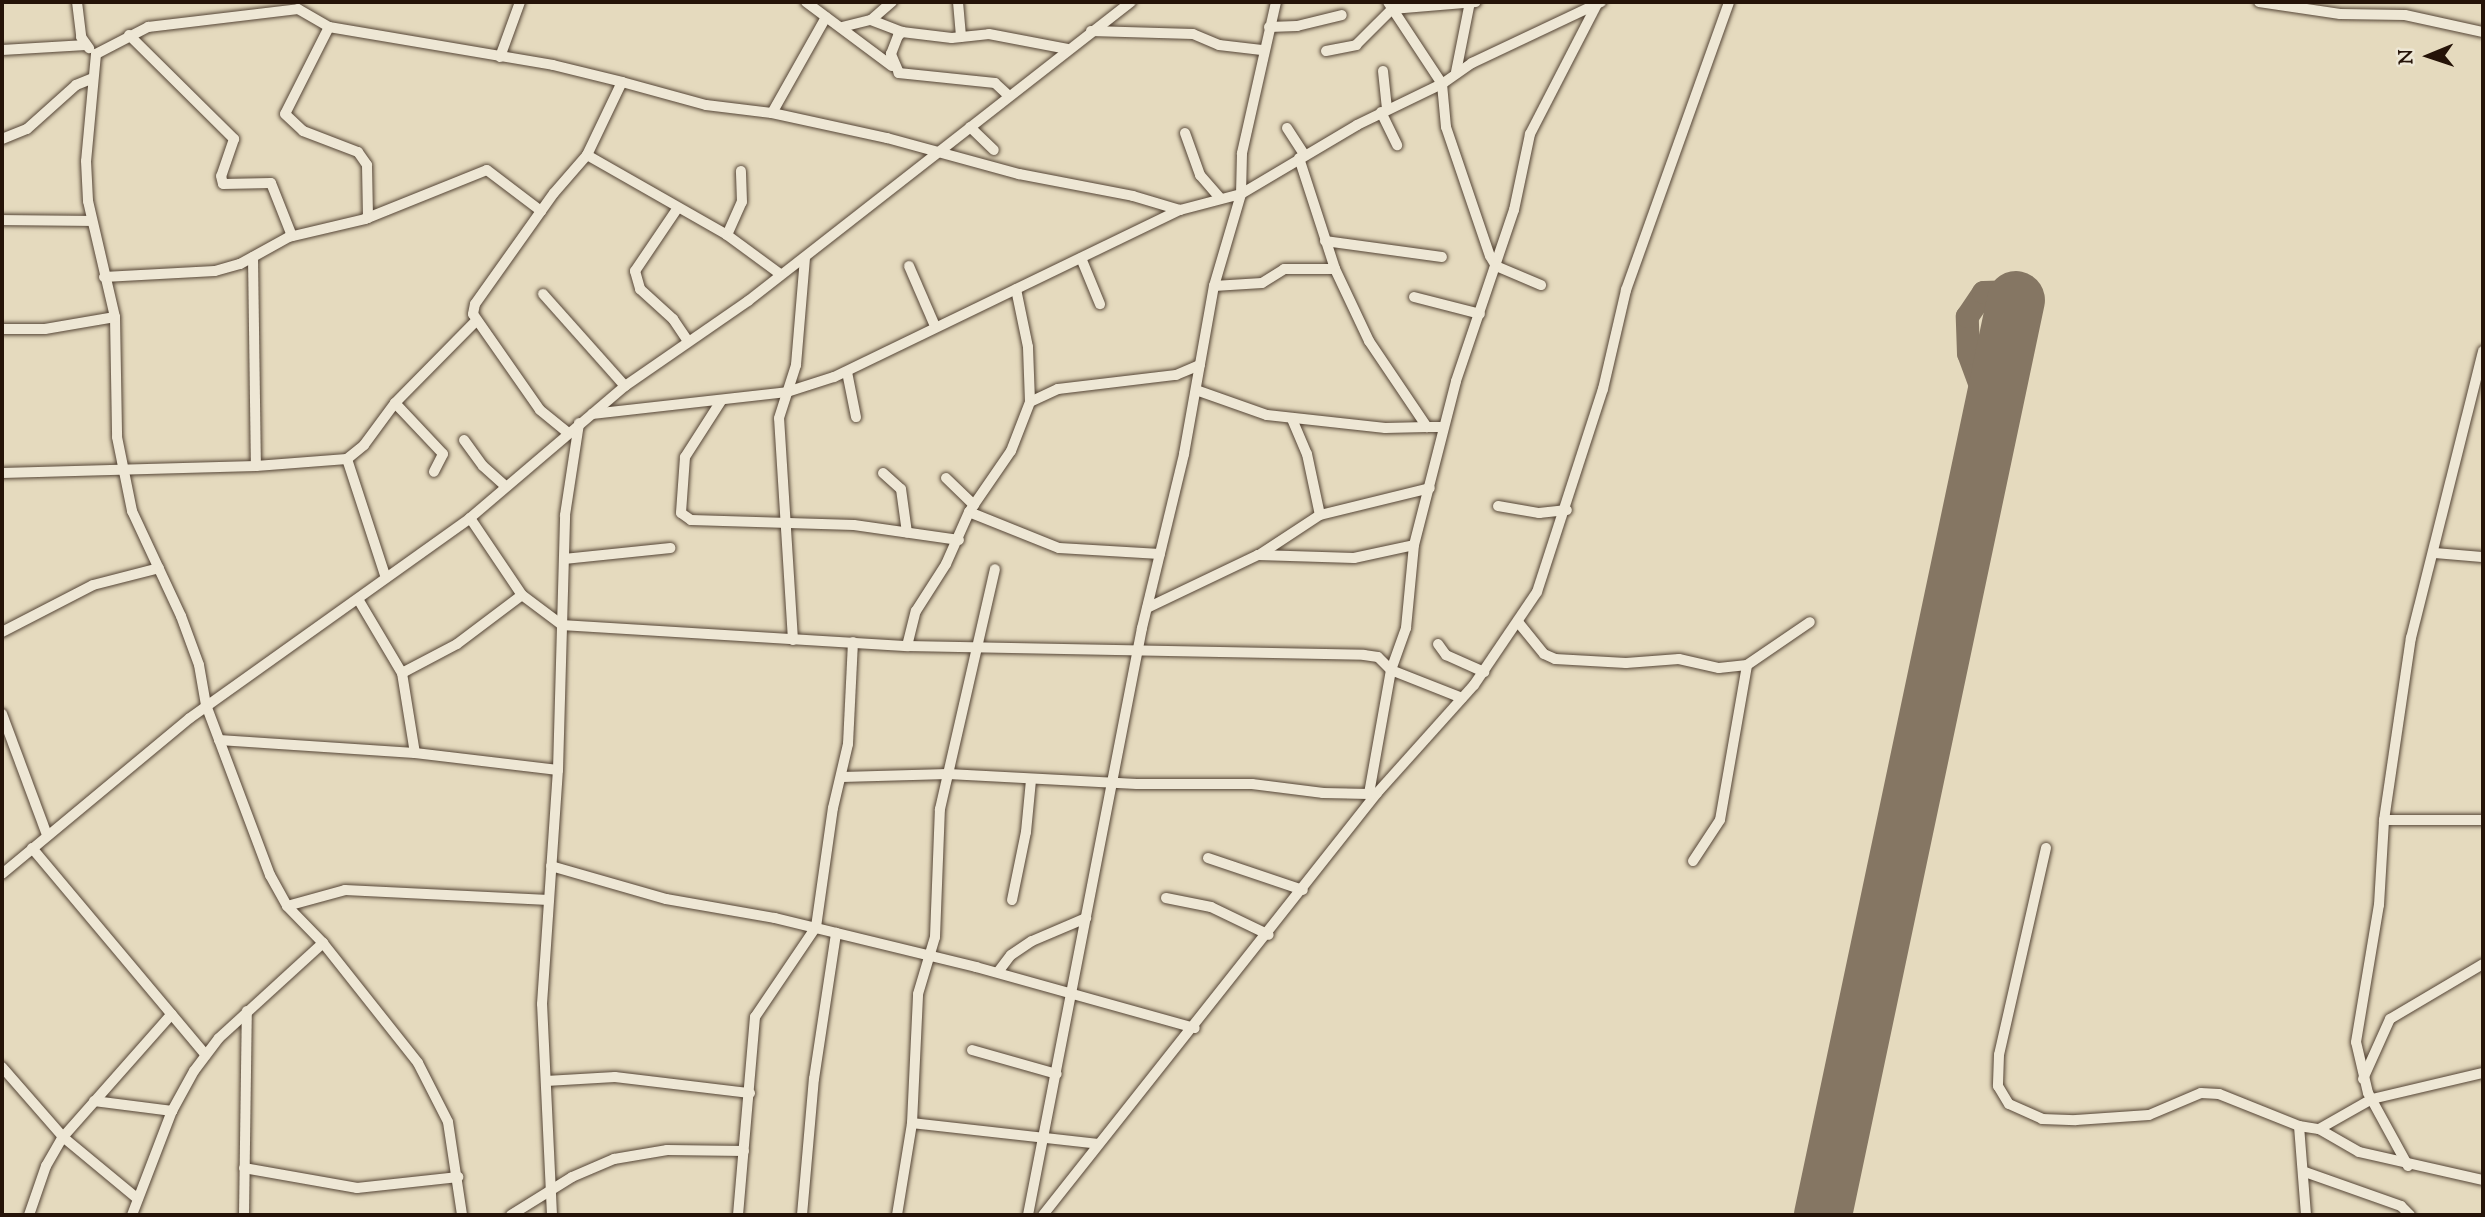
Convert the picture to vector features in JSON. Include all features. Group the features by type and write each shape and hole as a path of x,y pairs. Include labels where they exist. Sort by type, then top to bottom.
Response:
{"street":[{"path":"77,2 86,45 96,54"},
{"path":"499,57 520,2"},
{"path":"806,2 892,66 913,77 995,83 1009,96"},
{"path":"842,27 871,20 892,2"},
{"path":"958,2 961,37"},
{"path":"2,874 206,705 470,518 567,432 625,386 805,257 1130,2"},
{"path":"1028,1215 1046,1141 1086,918 1147,608 1196,390 1214,286 1241,194 1242,153 1262,50 1276,2"},
{"path":"1456,72 1469,2"},
{"path":"1326,51 1356,45 1390,5 1476,2"},
{"path":"590,414 787,393 847,372 935,326 1180,210 1219,197 1241,194 1384,110 1442,84 1456,72 1599,2"},
{"path":"1373,793 1391,670 1406,628 1414,545 1443,427 1514,210 1530,134 1599,2"},
{"path":"1043,1215 1269,935 1373,793 1484,672 1537,592 1567,510 1626,290 1729,2"},
{"path":"2259,2 2340,14 2404,15 2483,32"},
{"path":"1390,5 1442,84 1446,127 1496,266 1541,285"},
{"path":"96,54 148,27 298,9 330,27 622,82 705,105 772,113 1180,210"},
{"path":"1269,27 1297,26 1342,15"},
{"path":"772,113 826,17"},
{"path":"871,20 902,32 961,37 989,34 1068,49"},
{"path":"330,27 285,114 303,131 358,152 367,165 368,218"},
{"path":"1091,31 1193,34 1219,45 1262,50"},
{"path":"892,66 891,54 902,32"},
{"path":"129,35 234,139 221,176 223,184 271,183 292,236"},
{"path":"2,50 86,45"},
{"path":"96,54 86,161 91,220 115,317 116,413 123,472 132,511 199,665 206,705 270,875 288,906 323,943 418,1063 448,1122 462,1215"},
{"path":"1383,71 1384,110 1397,145"},
{"path":"2,139 27,129 76,85 93,78"},
{"path":"567,432 540,410 475,321 475,304 541,211 587,155 622,82"},
{"path":"970,128 994,150"},
{"path":"1287,128 1302,156 1335,268 1380,361 1427,427"},
{"path":"1185,133 1200,175 1219,197"},
{"path":"587,155 677,209 727,235 780,274"},
{"path":"104,277 215,271 253,257 292,236 368,218 487,170 541,211"},
{"path":"727,235 742,202 741,171"},
{"path":"677,209 635,271 640,289 673,318 688,341"},
{"path":"2,219 91,220"},
{"path":"1325,241 1442,257"},
{"path":"253,257 256,467"},
{"path":"793,640 779,418 796,365 805,257"},
{"path":"1081,258 1100,304"},
{"path":"909,266 935,326"},
{"path":"1214,286 1262,283 1284,270 1335,268"},
{"path":"907,646 916,611 959,540 972,509 1011,451 1030,402 1028,346 1016,289"},
{"path":"543,294 625,386"},
{"path":"1414,297 1480,314"},
{"path":"2,329 45,329 115,317"},
{"path":"2,473 256,467 347,459 364,446 395,403 475,321"},
{"path":"2408,1166 2363,1080 2356,1042 2379,905 2384,820 2411,638 2483,351"},
{"path":"1030,402 1058,388 1176,375 1200,365"},
{"path":"847,372 856,417"},
{"path":"1196,390 1257,414 1292,419 1443,427"},
{"path":"721,401 685,457 679,486 681,513 691,520 786,522 959,540"},
{"path":"395,403 443,454 442,464 434,472"},
{"path":"1292,419 1307,454 1320,515"},
{"path":"552,1215 542,1004 558,770 568,484 579,423"},
{"path":"464,440 483,466 505,486"},
{"path":"347,459 386,578"},
{"path":"883,473 901,489 907,533"},
{"path":"946,478 972,509 1059,548 1160,554"},
{"path":"1147,608 1258,555 1320,515 1430,488"},
{"path":"1498,506 1539,513 1567,510"},
{"path":"470,518 522,595 562,625 974,649 1139,649 1364,655 1378,657 1391,670 1462,698"},
{"path":"1258,555 1354,558 1414,545"},
{"path":"564,559 670,548"},
{"path":"2434,553 2483,557"},
{"path":"2,632 93,585 159,568"},
{"path":"897,1215 912,1123 914,1034 937,914 936,833 974,649 995,569"},
{"path":"402,673 457,644 522,595"},
{"path":"358,599 402,673 415,753"},
{"path":"1518,622 1544,654 1555,659 1626,663 1672,659 1719,668 1747,665 1810,622"},
{"path":"738,1215 755,1017 816,928 833,808 842,777 853,642"},
{"path":"1437,644 1447,655 1484,672"},
{"path":"1693,861 1720,820 1747,665"},
{"path":"2,714 4,729 47,835"},
{"path":"219,740 415,753 558,770"},
{"path":"842,777 948,774 1031,780 1252,784 1323,793 1373,793"},
{"path":"1012,900 1026,832 1031,780"},
{"path":"2384,820 2483,820"},
{"path":"32,848 206,1055"},
{"path":"2046,848 1999,1055 2001,1097 2022,1112 2057,1121 2149,1115 2201,1093 2219,1094 2299,1126 2319,1129 2359,1152 2408,1166 2483,1180"},
{"path":"1208,858 1303,890"},
{"path":"551,866 666,899 816,928 998,972 1073,996 1195,1028"},
{"path":"288,906 345,890 549,900"},
{"path":"1166,898 1211,907 1269,935"},
{"path":"998,972 1011,955 1032,941 1086,918"},
{"path":"802,1215 814,1079 836,933"},
{"path":"132,1215 172,1111 206,1055 247,1011 323,943"},
{"path":"2363,1080 2390,1019 2483,964"},
{"path":"244,1215 247,1011"},
{"path":"29,1215 46,1166 63,1137 172,1014"},
{"path":"972,1050 1057,1074"},
{"path":"2,1067 63,1137 138,1199"},
{"path":"2319,1129 2372,1099 2483,1073"},
{"path":"546,1081 615,1077 750,1093"},
{"path":"94,1101 172,1111"},
{"path":"912,1123 1046,1141 1098,1144"},
{"path":"2299,1126 2305,1172 2306,1215"},
{"path":"511,1215 552,1194 572,1177 614,1159 667,1150 744,1151"},
{"path":"244,1168 357,1188 458,1177"},
{"path":"2305,1172 2401,1206 2410,1215"}],"taxiway":[{"path":"1988,432 1985,399 1968,353 1967,316 1983,292 2007,291 2016,300"}],"runway":[{"path":"1823,1215 2016,300"}]}
